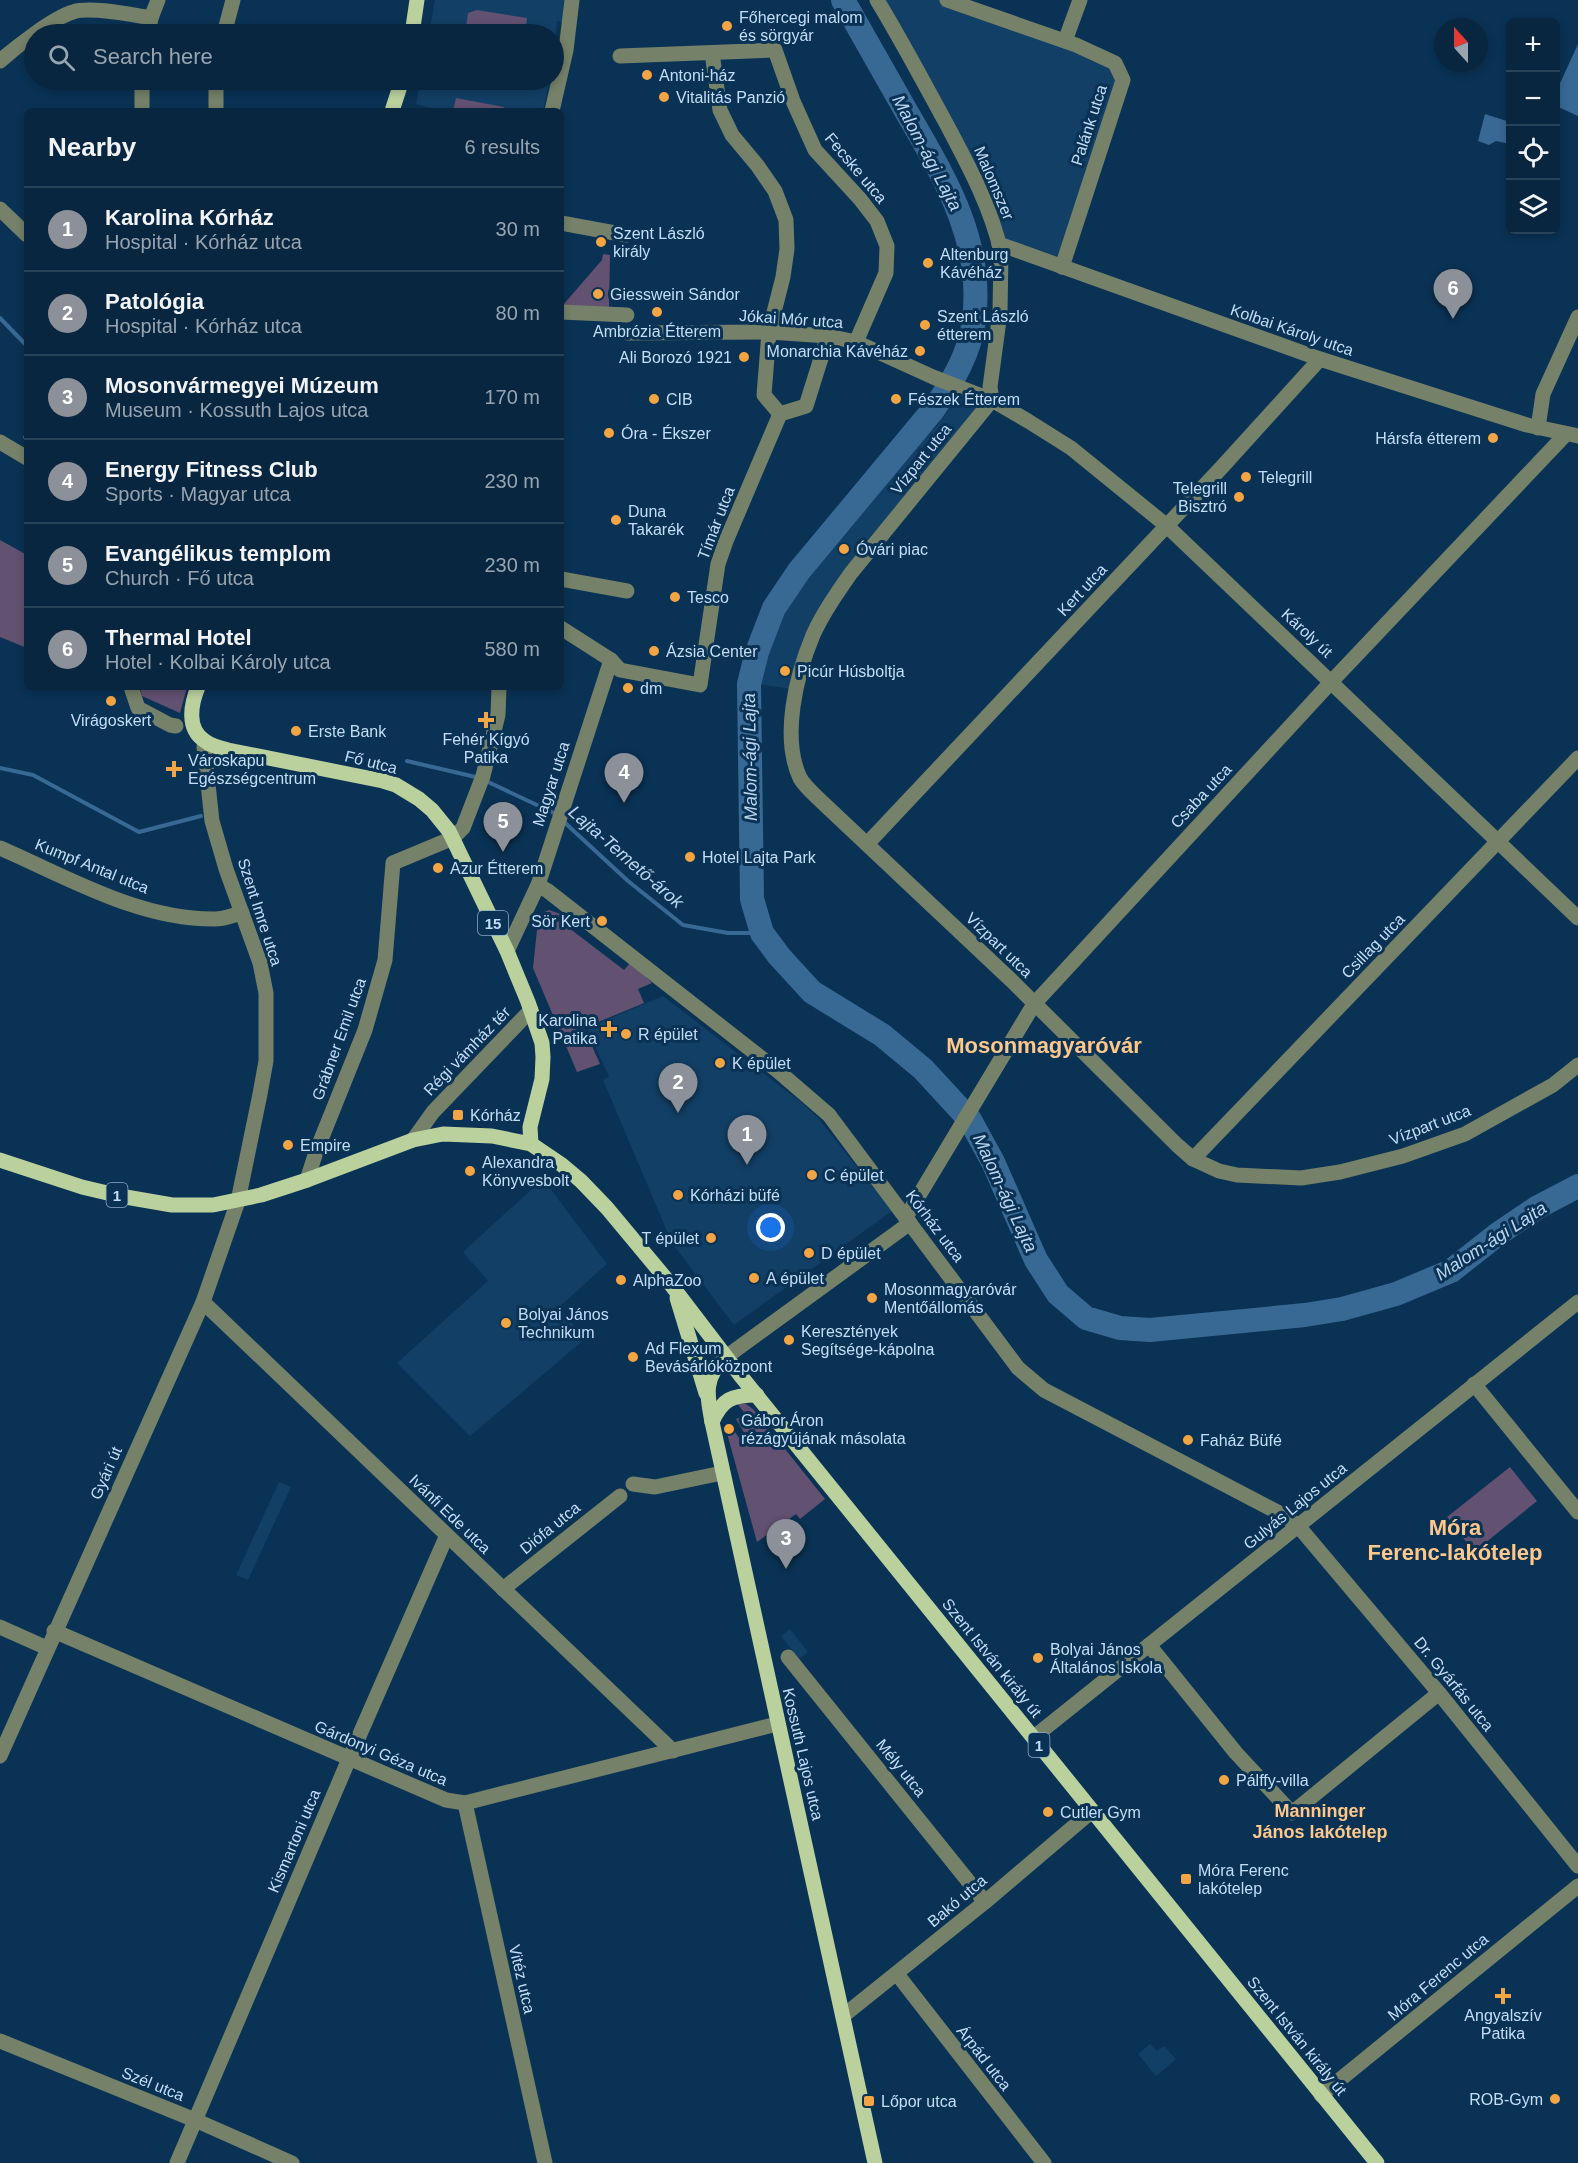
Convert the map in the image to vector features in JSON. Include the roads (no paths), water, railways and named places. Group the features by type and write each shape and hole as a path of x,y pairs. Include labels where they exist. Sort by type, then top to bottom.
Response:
{"main road":[{"path":"413,24 417,0"},
{"path":"393,108 399,90"},
{"path":"197,690 191,711 192,721 199,736 206,742"},
{"name":"Fő utca","path":"206,742 228,750 384,781 396,785 419,799 432,810 453,838 507,951 531,1010"},
{"name":"Régi vámház tér","path":"531,1010 542,1043 543,1057 542,1079 530,1127 531,1144"},
{"name":"1","path":"0,1160 82,1187 147,1201 196,1206 238,1201 307,1180 413,1140 443,1134 465,1133 492,1136 531,1144 562,1165 607,1208 672,1286"},
{"path":"672,1286 708,1399"},
{"name":"Szent István király út","path":"672,1286 726,1357 1377,2163"},
{"name":"Kossuth Lajos utca","path":"726,1357 716,1366 709,1382 708,1399 712,1422 875,2163"},
{"path":"712,1422 716,1412 731,1398 740,1395 757,1395"}],"street":[{"path":"150,24 158,0"},
{"path":"227,24 233,0"},
{"path":"564,59 572,0"},
{"name":"Malomszer","path":"878,0 963,155 989,213 999,243 1001,252 1000,303 990,387 992,400"},
{"name":"Palánk utca","path":"947,0 1070,43 1115,63 1123,80 1062,267"},
{"path":"1070,43 1080,0"},
{"path":"53,24 74,11 110,11 151,18"},
{"path":"0,61 24,41"},
{"name":"Fecske utca","path":"712,53 775,50 793,101 815,150 877,221 887,246 886,273 856,342"},
{"path":"620,56 712,53 720,110 732,135 775,191 786,220 787,249 783,277 769,332 764,395 780,414 806,406 828,336"},
{"path":"142,90 142,108"},
{"path":"216,90 216,108"},
{"path":"553,108 557,90"},
{"path":"0,209 24,232"},
{"path":"564,224 626,235"},
{"name":"Kolbai Károly utca","path":"999,243 1320,359 1538,428 1572,435"},
{"path":"564,312 627,315"},
{"path":"1538,428 1544,394 1578,317"},
{"name":"Jókai Mór utca","path":"627,333 769,332 828,336 856,342 992,400"},
{"name":"Kert utca","path":"867,844 1167,526 1320,359"},
{"name":"Károly út","path":"992,400 1071,448 1167,526 1578,918"},
{"name":"Vízpart utca","path":"992,400 851,573 831,602 813,635 803,663 790,729 793,755 801,780 1012,981 1177,1145 1193,1159 1219,1172 1264,1178 1301,1178 1340,1172 1403,1156 1465,1134 1553,1085 1578,1065"},
{"name":"Tímár utca","path":"610,660 620,670 700,685 718,564 780,414"},
{"name":"Csaba utca","path":"726,1357 908,1220 1034,1004 1332,681 1572,435"},
{"path":"0,442 24,456"},
{"path":"564,580 627,591"},
{"path":"564,630 610,660"},
{"name":"Magyar utca","path":"507,951 538,885 610,660"},
{"path":"132,690 138,708 176,726"},
{"path":"453,838 463,828 481,780 498,715 500,690"},
{"name":"Szent Imre utca","path":"206,742 204,747 211,814 226,869 260,963 266,993 266,1061 238,1201"},
{"name":"Csillag utca","path":"1193,1159 1578,758"},
{"name":"Grábner Emil utca","path":"307,1180 365,1030 385,960 393,863 453,838"},
{"name":"Kumpf Antal utca","path":"0,848 138,906 198,918 217,919 242,913"},
{"name":"Kórház utca","path":"538,885 684,996 829,1115 1018,1368 1044,1390 1275,1510 1299,1527"},
{"name":"Régi vámház tér","path":"413,1140 433,1112 531,1010"},
{"name":"Gyári út","path":"0,1756 203,1302 238,1201"},
{"name":"Ivánfi Ede utca","path":"203,1302 673,1750"},
{"name":"Gulyás Lajos utca","path":"1034,1737 1578,1302"},
{"path":"1474,1384 1578,1512"},
{"path":"633,1484 655,1487 722,1473"},
{"name":"Diófa utca","path":"503,1589 620,1496"},
{"name":"Dr. Gyárfás utca","path":"1299,1527 1439,1693 1578,1866"},
{"name":"Kismartoni utca","path":"177,2163 447,1535"},
{"path":"0,1627 47,1648"},
{"name":"Gárdonyi Géza utca","path":"54,1631 446,1800 465,1803 777,1724"},
{"path":"1149,1645 1236,1753 1292,1813 1439,1693"},
{"name":"Mély utca","path":"788,1657 985,1902"},
{"name":"Vitéz utca","path":"465,1803 545,2163"},
{"name":"Bakó utca","path":"843,2016 985,1902 1092,1811"},
{"name":"Móra Ferenc utca","path":"1322,2095 1578,1886"},
{"name":"Árpád utca","path":"897,1974 1044,2163"},
{"name":"Szél utca","path":"0,2041 195,2120 292,2163"}],"waterway":[{"name":"Lajta-Temető-árok","path":"843,0 934,160 958,210 973,263 976,291 974,320 964,356 940,400 799,571 774,608 757,652 749,684 752,899 762,933 779,956 812,992 882,1035 923,1069 970,1120 993,1162 1036,1260 1058,1294 1086,1318 1120,1328 1150,1330 1305,1315 1342,1309 1396,1294 1451,1271 1498,1234 1538,1207 1578,1186"},
{"name":"Lajta-Temető-árok","path":"0,318 24,343"},
{"name":"Lajta-Temető-árok","path":"407,761 480,778"},
{"name":"Lajta-Temető-árok","path":"0,768 33,775 139,832 201,816"},
{"name":"Lajta-Temető-árok","path":"486,781 556,814"},
{"name":"Lajta-Temető-árok","path":"563,821 628,881 683,925 728,933 762,933"}],"place":[{"name":"Főhercegi malom és sörgyár","path":"727,26"},
{"name":"Antoni-ház","path":"647,75"},
{"name":"Vitalitás Panzió","path":"664,97"},
{"name":"Szent László király","path":"601,242"},
{"name":"Altenburg Kávéház","path":"928,263"},
{"name":"Giesswein Sándor","path":"598,294"},
{"name":"Ambrózia Étterem","path":"657,312"},
{"name":"Thermal Hotel","path":"1453,319"},
{"name":"Szent László étterem","path":"925,325"},
{"name":"Monarchia Kávéház","path":"920,351"},
{"name":"Ali Borozó 1921","path":"744,357"},
{"name":"CIB","path":"654,399"},
{"name":"Fészek Étterem","path":"896,399"},
{"name":"Óra - Ékszer","path":"609,433"},
{"name":"Hársfa étterem","path":"1493,438"},
{"name":"Telegrill","path":"1246,477"},
{"name":"Telegrill Bisztró","path":"1239,497"},
{"name":"Duna Takarék","path":"616,520"},
{"name":"Óvári piac","path":"844,549"},
{"name":"Tesco","path":"675,597"},
{"name":"Ázsia Center","path":"654,651"},
{"name":"Picúr Húsboltja","path":"785,671"},
{"name":"dm","path":"628,688"},
{"name":"Virágoskert","path":"111,701"},
{"name":"Fehér Kígyó Patika","path":"486,720"},
{"name":"Erste Bank","path":"296,731"},
{"name":"Városkapu Egészségcentrum","path":"174,769"},
{"name":"Energy Fitness Club","path":"624,803"},
{"name":"Evangélikus templom","path":"503,852"},
{"name":"Hotel Lajta Park","path":"690,857"},
{"name":"Azur Étterem","path":"438,868"},
{"name":"Sör Kert","path":"602,921"},
{"name":"Karolina Patika","path":"609,1029"},
{"name":"R épület","path":"626,1034"},
{"name":"K épület","path":"720,1063"},
{"name":"Patológia","path":"678,1113"},
{"name":"Kórház","path":"458,1115"},
{"name":"Empire","path":"288,1145"},
{"name":"Karolina Kórház","path":"747,1165"},
{"name":"Alexandra Könyvesbolt","path":"470,1171"},
{"name":"C épület","path":"812,1175"},
{"name":"Kórházi büfé","path":"678,1195"},
{"name":"T épület","path":"711,1238"},
{"name":"D épület","path":"809,1253"},
{"name":"A épület","path":"754,1278"},
{"name":"AlphaZoo","path":"621,1280"},
{"name":"Mosonmagyaróvár Mentőállomás","path":"872,1298"},
{"name":"Bolyai János Technikum","path":"506,1323"},
{"name":"Keresztények Segítsége-kápolna","path":"789,1340"},
{"name":"Ad Flexum Bevásárlóközpont","path":"633,1357"},
{"name":"Gábor Áron rézágyújának másolata","path":"729,1429"},
{"name":"Faház Büfé","path":"1188,1440"},
{"name":"Mosonvármegyei Múzeum","path":"786,1569"},
{"name":"Bolyai János Általános Iskola","path":"1038,1658"},
{"name":"Pálffy-villa","path":"1224,1780"},
{"name":"Cutler Gym","path":"1048,1812"},
{"name":"Móra Ferenc lakótelep","path":"1186,1879"},
{"name":"Angyalszív Patika","path":"1503,1996"},
{"name":"ROB-Gym","path":"1555,2099"},
{"name":"Lőpor utca","path":"869,2101"}],"district":[{"name":"Mosonmagyaróvár","path":"1044,1045"},
{"name":"Móra Ferenc-lakótelep","path":"1455,1540"},
{"name":"Manninger János lakótelep","path":"1320,1821"}],"water label":[{"name":"Malom-ági Lajta","path":"927,153"},
{"name":"Malom-ági Lajta","path":"750,757"},
{"name":"Malom-ági Lajta","path":"1005,1193"},
{"name":"Malom-ági Lajta","path":"1491,1241"}]}
